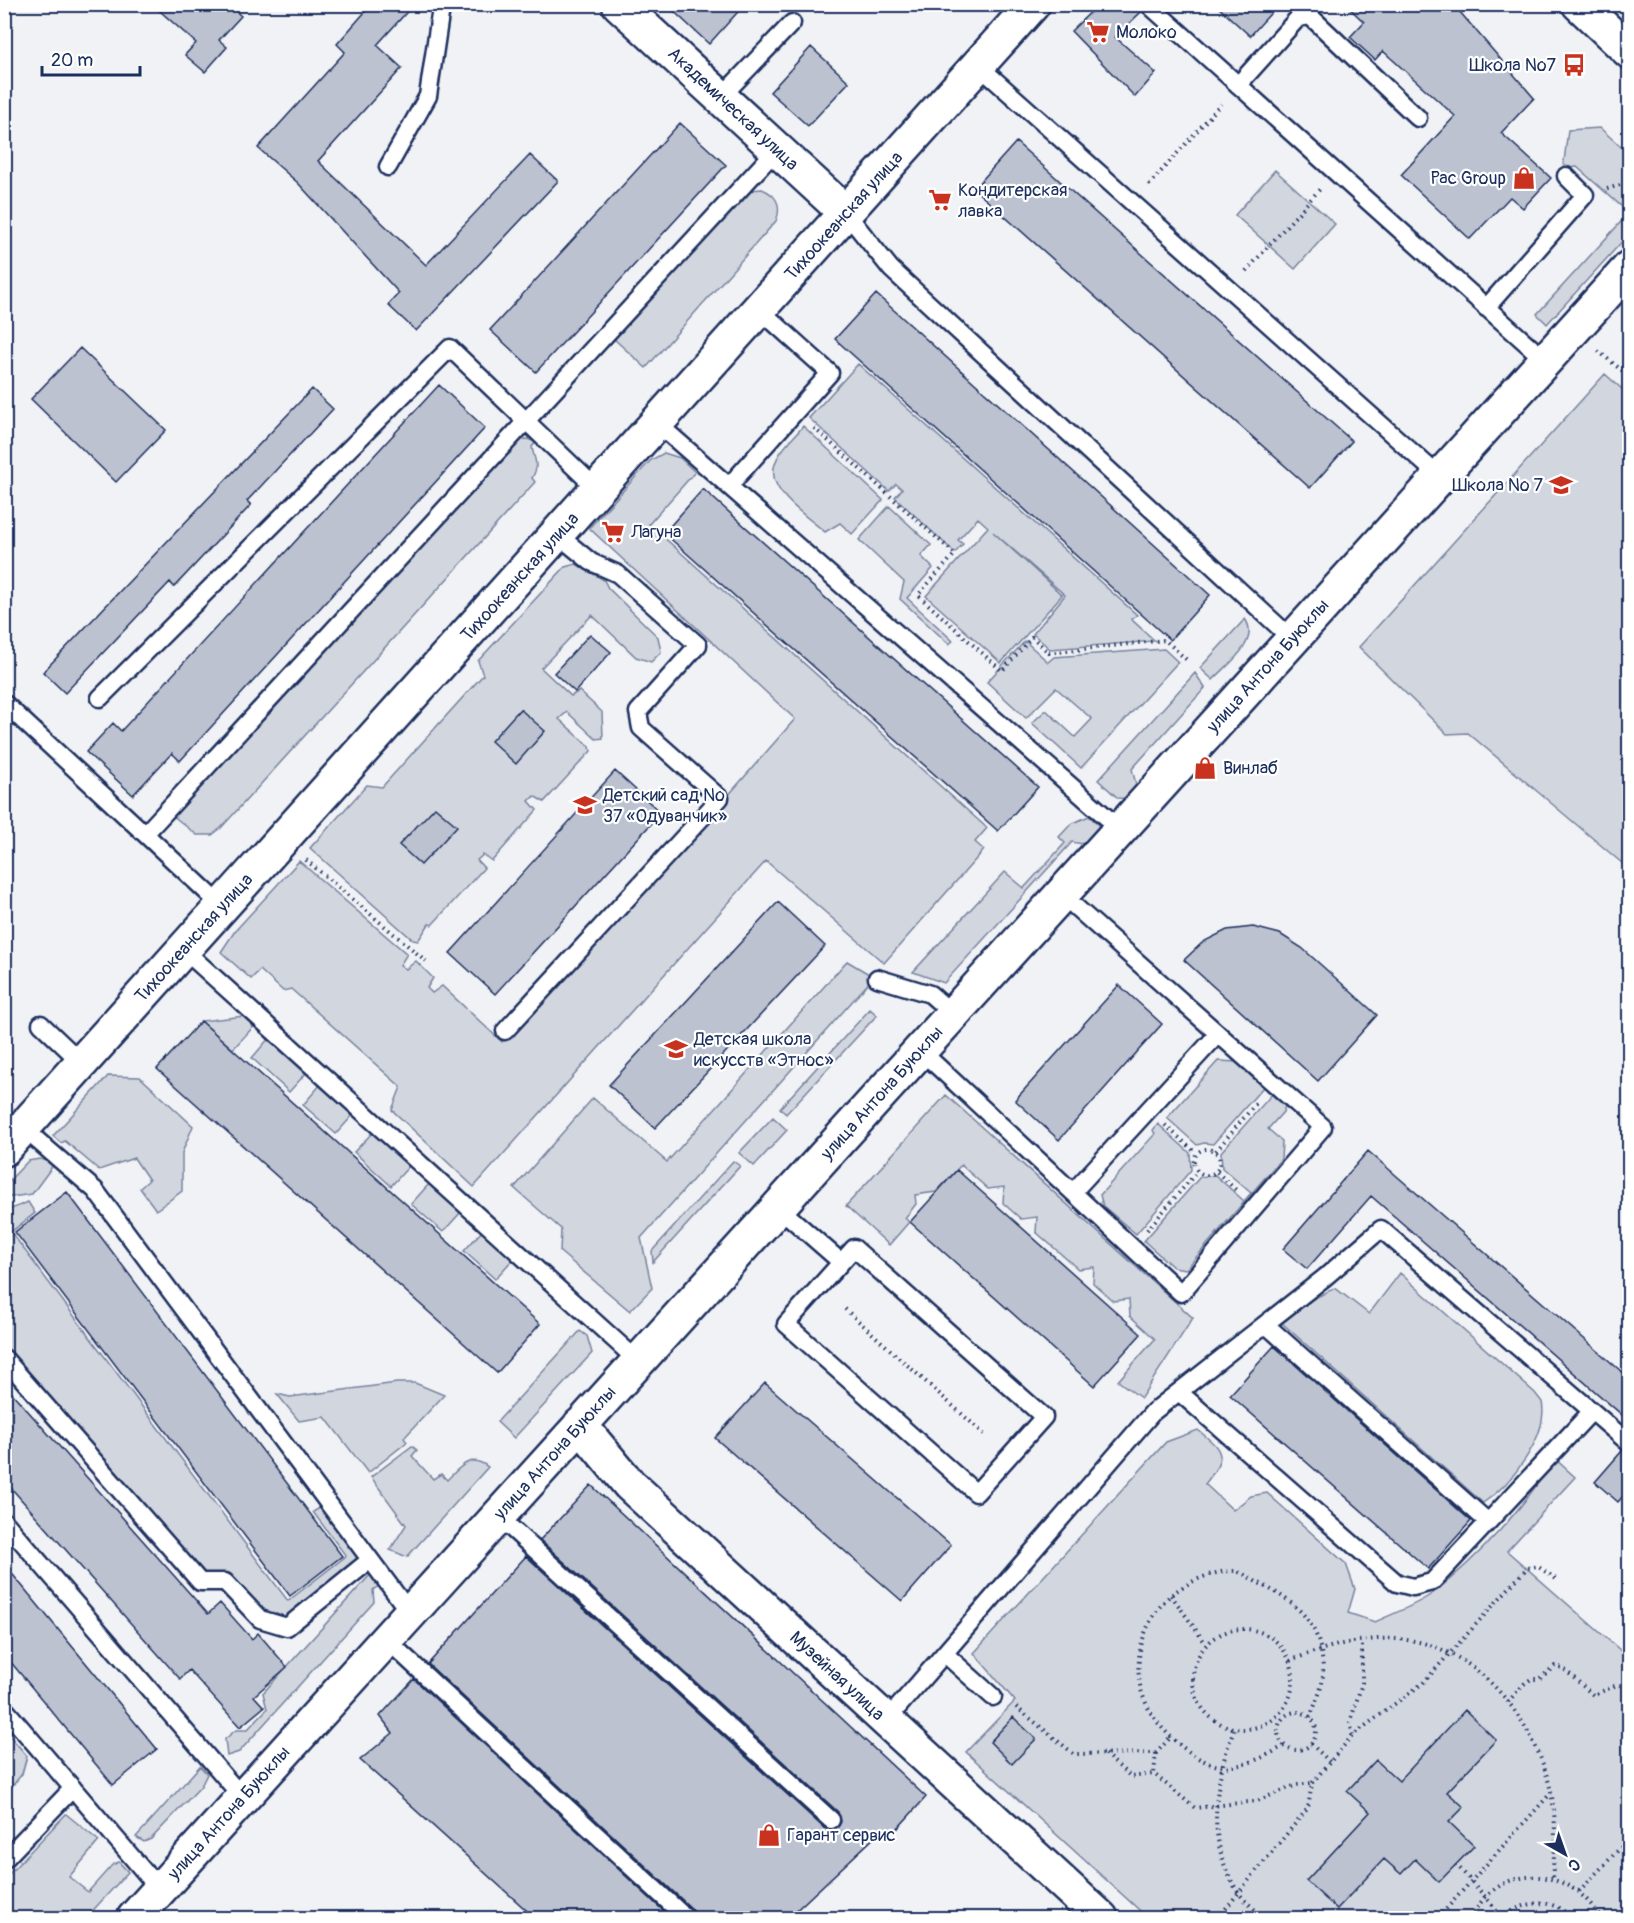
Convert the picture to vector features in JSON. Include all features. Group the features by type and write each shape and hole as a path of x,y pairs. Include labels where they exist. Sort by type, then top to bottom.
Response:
{"street":[{"name":"Академическая улица","path":"619,4 846,213"},
{"name":"Тихоокеанская улица","path":"14,1138 1033,4"},
{"path":"1579,4 1629,52"},
{"name":"улица Антона Буюклы","path":"134,1918 1629,267"},
{"name":"Музейная улица","path":"580,1425 629,1484 1101,1918"}],"lane":[{"path":"388,167 428,96 441,9 444,4"},
{"path":"1148,4 1545,360"},
{"path":"1238,85 1298,18 1311,16 1418,118"},
{"path":"721,97 792,23"},
{"path":"979,66 1440,477"},
{"path":"145,834 777,149"},
{"path":"1486,308 1585,195 1566,176"},
{"path":"846,213 891,269 1292,639"},
{"path":"729,486 830,373 760,310"},
{"path":"100,698 450,348 598,490"},
{"path":"658,424 1120,829"},
{"path":"505,1031 720,798 641,728 638,712 698,645 618,574 591,562 558,535"},
{"path":"4,703 223,906"},
{"path":"920,1050 1181,1293 1323,1127 1061,894"},
{"path":"184,950 638,1361"},
{"path":"877,978 930,994 953,1014"},
{"path":"41,1024 82,1063"},
{"path":"1073,1192 1218,1034"},
{"path":"14,1138 95,1190 410,1613"},
{"path":"778,1207 841,1262"},
{"path":"886,1721 1153,1412 1381,1229 1629,1444"},
{"path":"854,1248 1044,1417 976,1493 786,1324 841,1262 854,1248"},
{"path":"1265,1324 1487,1521"},
{"path":"4,1358 201,1582 225,1581 260,1619 287,1627 370,1560"},
{"path":"1179,1392 1397,1583 1413,1587 1432,1582 1592,1411"},
{"path":"498,1516 831,1820"},
{"path":"4,1521 243,1798"},
{"path":"386,1639 686,1918"},
{"path":"945,1654 993,1697"},
{"path":"4,1708 160,1890"},
{"path":"4,1860 73,1788"}],"path":[{"path":"1133,203 1238,85"},
{"path":"1230,289 1335,172"},
{"path":"1595,348 1629,377"},
{"path":"796,411 955,554 918,595 1002,670 1032,637 1049,652 1165,640 1190,662"},
{"path":"299,854 338,884 426,961"},
{"path":"1216,1151 1274,1084"},
{"path":"1148,1110 1196,1153"},
{"path":"1206,1148 1216,1151 1221,1161 1217,1172 1207,1176 1197,1172 1193,1162 1196,1153 1206,1148"},
{"path":"1132,1247 1197,1172"},
{"path":"845,1309 984,1434"},
{"path":"1218,1918 1308,1808 1312,1783 1353,1736 1423,1683 1527,1568 1537,1566 1559,1581"},
{"path":"1284,1746 1265,1757 1220,1766 1194,1757 1162,1729 1146,1704 1141,1689 1139,1659 1146,1629 1171,1595 1210,1575 1236,1571 1289,1599 1310,1621 1320,1648 1323,1670 1320,1692 1310,1717"},
{"path":"1171,1595 1206,1644"},
{"path":"1206,1644 1196,1659 1194,1668 1195,1695 1203,1710 1217,1722 1234,1729 1250,1729 1280,1716 1301,1713 1310,1717 1315,1726 1316,1735 1311,1744 1303,1749 1293,1750 1284,1746 1279,1738 1280,1716 1289,1698 1293,1680 1290,1661 1280,1644 1263,1632 1243,1628 1223,1633 1206,1644"},
{"path":"1290,1661 1320,1648 1392,1639 1423,1643 1451,1654 1487,1679 1508,1702 1538,1750 1551,1792 1556,1835 1552,1878"},
{"path":"1353,1736 1350,1723 1362,1683 1362,1641"},
{"path":"1508,1702 1524,1684 1531,1679 1539,1679 1555,1666 1563,1668 1593,1695 1617,1685 1629,1687"},
{"path":"993,1697 1012,1704 1074,1754 1156,1753"},
{"path":"1234,1729 1220,1766 1215,1806 1217,1837 1222,1857 1239,1894 1264,1918"},
{"path":"1154,1774 1156,1753 1171,1737"},
{"path":"1311,1744 1330,1762"},
{"path":"1105,1754 1131,1777 1154,1774 1195,1808 1257,1802 1296,1785 1312,1783"},
{"path":"1438,1918 1551,1792"},
{"path":"1579,1891 1629,1838"},
{"path":"1456,1863 1503,1918 1518,1907 1534,1902 1552,1905 1569,1916"},
{"path":"1472,1918 1484,1898 1504,1884 1528,1876 1552,1878 1579,1891 1593,1906 1600,1918"},
{"path":"1563,1918 1569,1916"}],"shaded area":[{"path":"1600,128 1629,154 1629,213 1577,167 1563,169 1568,130"},
{"path":"1275,170 1335,224 1295,269 1235,215"},
{"path":"762,189 771,194 777,202 776,221 646,368 614,339 750,190"},
{"path":"1629,213 1629,234 1547,324 1537,314"},
{"path":"858,364 1137,615 1131,619 1155,641 1050,649 1033,634 1065,595 993,532 1062,595 1001,663 926,596 988,527 978,518 958,540 963,544 955,553 895,497 902,489 896,484 889,491 809,418"},
{"name":"Школа № 7","path":"1605,374 1630,396 1627,459 1630,541 1626,545 1630,548 1629,869 1468,733 1447,734 1359,647"},
{"path":"803,426 883,500 852,534 840,523 825,532 790,503 776,484 774,474 777,459"},
{"path":"527,439 536,442 532,447 536,466 532,478 535,482 221,828 212,835 197,835 172,815 515,441"},
{"path":"664,453 680,458 695,472 649,524 987,828 975,842 984,850 884,963 766,861 474,1187 392,1110 401,1087 291,989 283,991 260,970 251,979 221,952 235,931 299,861 407,954 400,965 406,969 416,961 433,978 427,988 432,993 442,986 502,1042 719,806 795,719 589,528 651,460"},
{"path":"889,506 931,545 921,556 933,568 907,598 953,641 949,644 900,599 904,582 859,540"},
{"path":"576,564 604,580 608,588 658,637 661,652 651,662 636,657 592,615 541,668 571,696 579,691 602,712 603,738 596,739 567,712 559,719 590,747 591,751 544,802 534,796 529,801 537,810 492,861 483,855 477,860 484,868 432,925 429,924 418,941 413,940 310,848 367,785 382,787 483,675 478,661 565,567"},
{"path":"1245,619 1249,627 1246,644 1213,680 1200,668"},
{"path":"1025,641 1048,662 1054,657 1164,649 1178,662 1081,768 1032,723 1046,710 1075,737 1092,719 1056,688 1026,718 987,682"},
{"path":"1195,673 1205,688 1132,769 1138,792 1130,799 1118,798 1098,780"},
{"path":"1089,816 1098,824 1100,832 1088,845 1072,842 944,983 913,972 1005,872 1024,888 1065,843 1059,837 1071,824"},
{"path":"847,961 874,977 641,1238 652,1288 630,1311 560,1252 561,1229 514,1188 593,1098 667,1162"},
{"path":"870,1009 877,1015 786,1114 780,1108"},
{"path":"245,1016 255,1025 233,1049 201,1021"},
{"path":"269,1038 307,1072 289,1092 252,1058"},
{"path":"1218,1061 1238,1062 1264,1086 1213,1144 1197,1145 1167,1118"},
{"path":"108,1076 140,1077 193,1126 182,1153 182,1191 156,1210 140,1188 149,1180 134,1158 99,1170 65,1141 61,1143 53,1136"},
{"path":"321,1084 354,1114 336,1134 303,1105"},
{"path":"1273,1093 1285,1106 1283,1112 1268,1129 1282,1141 1281,1159 1186,1269 1173,1267 1144,1241 1200,1177 1215,1175 1244,1201 1251,1193 1222,1168 1221,1152"},
{"path":"946,1095 1193,1318 1141,1398 1118,1381 1155,1339 1130,1316 1129,1299 1113,1301 1093,1283 1094,1267 1078,1269 1036,1232 1037,1217 1021,1219 1003,1203 1004,1187 988,1189 961,1165 936,1192 915,1195 916,1204 905,1218 909,1222 889,1245 846,1206"},
{"path":"773,1117 787,1130 754,1166 739,1153"},
{"path":"1158,1124 1190,1153 1191,1170 1136,1234 1103,1206 1100,1195 1155,1134 1153,1130"},
{"path":"373,1132 410,1165 391,1186 354,1152"},
{"path":"40,1159 54,1164 32,1194 5,1198 4,1186 28,1161"},
{"path":"733,1161 740,1166 653,1262 652,1251"},
{"path":"429,1184 461,1212 443,1232 411,1204"},
{"path":"28,1202 35,1213 11,1232 288,1601 346,1556 313,1512 323,1506 362,1559 287,1621 264,1615 203,1576 5,1349 4,1212"},
{"path":"482,1231 513,1259 495,1279 464,1251"},
{"path":"1400,1273 1535,1393 1542,1402 1543,1416 1534,1445 1505,1485 1483,1503 1282,1323 1313,1299 1335,1288 1369,1314"},
{"path":"580,1331 587,1336 592,1353 514,1438 497,1422"},
{"path":"397,1383 415,1383 444,1395 404,1438 407,1442 368,1473 325,1417 299,1421 277,1394 290,1397"},
{"path":"1198,1430 1214,1444 1220,1455 1217,1467 1205,1484 1233,1510 1251,1496 1267,1493 1346,1564 1355,1589 1348,1613 1375,1622 1427,1597 1467,1564 1515,1513 1554,1458 1575,1477 1507,1551 1629,1658 1629,1918 1148,1918 966,1752 1015,1701 974,1653 1166,1442"},
{"path":"412,1446 417,1450 412,1456 433,1479 441,1474 447,1480 466,1463 476,1461 488,1467 407,1557 390,1550 406,1525 371,1477"},
{"path":"371,1574 380,1585 373,1590 374,1602 239,1752 227,1756 225,1739 236,1730 247,1730 267,1709 263,1693"},
{"path":"4,1729 27,1756 22,1774 5,1795"},
{"path":"200,1766 207,1774 201,1786 151,1839 144,1842 136,1837"},
{"path":"66,1814 99,1841 69,1877 88,1892 112,1865 119,1862 128,1872 86,1918 5,1918 5,1878"}],"building":[{"path":"152,4 228,4 241,16 219,40 227,47 205,72 185,55 196,43"},
{"path":"372,4 414,4 377,45 402,68 318,161 426,265 530,155 558,181 416,331 388,305 399,293 298,183 258,148 345,52 337,44"},
{"path":"666,4 745,4 709,44"},
{"path":"1099,4 1138,4 1141,12 1115,37 1156,73 1135,97 1071,31"},
{"path":"1215,4 1279,4 1250,36"},
{"path":"1345,4 1453,4 1534,98 1501,133 1551,178 1523,208 1510,197 1470,239 1401,175 1455,116 1383,51 1375,60 1350,37 1364,22"},
{"path":"811,47 849,82 808,126 770,92"},
{"path":"680,123 726,165 536,372 490,330"},
{"path":"1016,142 1352,441 1310,488 974,189"},
{"path":"876,294 1210,595 1170,640 835,339"},
{"path":"80,348 166,430 116,482 31,399"},
{"path":"439,385 485,428 180,761 172,753 133,795 86,752 113,723 121,731"},
{"path":"312,389 333,409 247,501 251,505 174,587 170,582 65,693 43,672"},
{"path":"703,489 1038,787 998,831 664,533"},
{"path":"590,634 611,652 575,692 554,673"},
{"path":"520,709 545,731 516,764 491,741"},
{"path":"615,771 661,813 495,994 450,953"},
{"path":"435,807 457,826 421,865 399,845"},
{"path":"778,902 825,946 655,1128 609,1085"},
{"path":"1253,927 1280,934 1302,948 1377,1015 1318,1081 1184,960 1203,942 1227,930"},
{"path":"1119,985 1162,1024 1059,1140 1015,1100"},
{"path":"201,1021 540,1324 497,1373 157,1069"},
{"path":"1368,1151 1629,1378 1629,1421 1371,1196 1307,1269 1283,1249"},
{"path":"957,1170 1141,1334 1094,1386 910,1222"},
{"path":"67,1192 342,1556 290,1596 15,1232"},
{"path":"1274,1346 1471,1521 1428,1569 1230,1395"},
{"path":"765,1383 951,1545 902,1601 715,1438"},
{"path":"4,1384 208,1614 220,1603 252,1639 258,1633 287,1667 254,1696 264,1707 240,1727 189,1670 180,1679 4,1480"},
{"path":"1622,1451 1629,1454 1629,1489 1618,1502 1595,1482"},
{"path":"591,1485 926,1797 897,1829 876,1836 788,1918 696,1918 693,1910 428,1664 526,1556 824,1828 829,1830 838,1827 841,1822 838,1812 540,1540"},
{"path":"4,1564 157,1749 113,1785 4,1654"},
{"path":"414,1679 671,1918 535,1918 360,1760 393,1733 380,1716"},
{"path":"1465,1710 1496,1740 1447,1792 1464,1807 1449,1822 1474,1846 1439,1882 1415,1859 1401,1874 1384,1859 1337,1909 1306,1881 1370,1812 1347,1791 1376,1760 1399,1781"},
{"path":"1013,1717 1036,1739 1012,1764 990,1742"}],"place":[{"name":"Молоко","path":"1098,32"},
{"name":"Школа №7","path":"1574,65"},
{"name":"Pac Group","path":"1524,178"},
{"name":"Кондитерская лавка","path":"940,200"},
{"name":"Школа № 7","path":"1561,485"},
{"name":"Лагуна","path":"613,532"},
{"name":"Винлаб","path":"1205,768"},
{"name":"Детский сад № 37 «Одуванчик»","path":"585,805"},
{"name":"Детская школа искусств «Этнос»","path":"676,1049"},
{"name":"Гарант сервис","path":"769,1835"}]}
